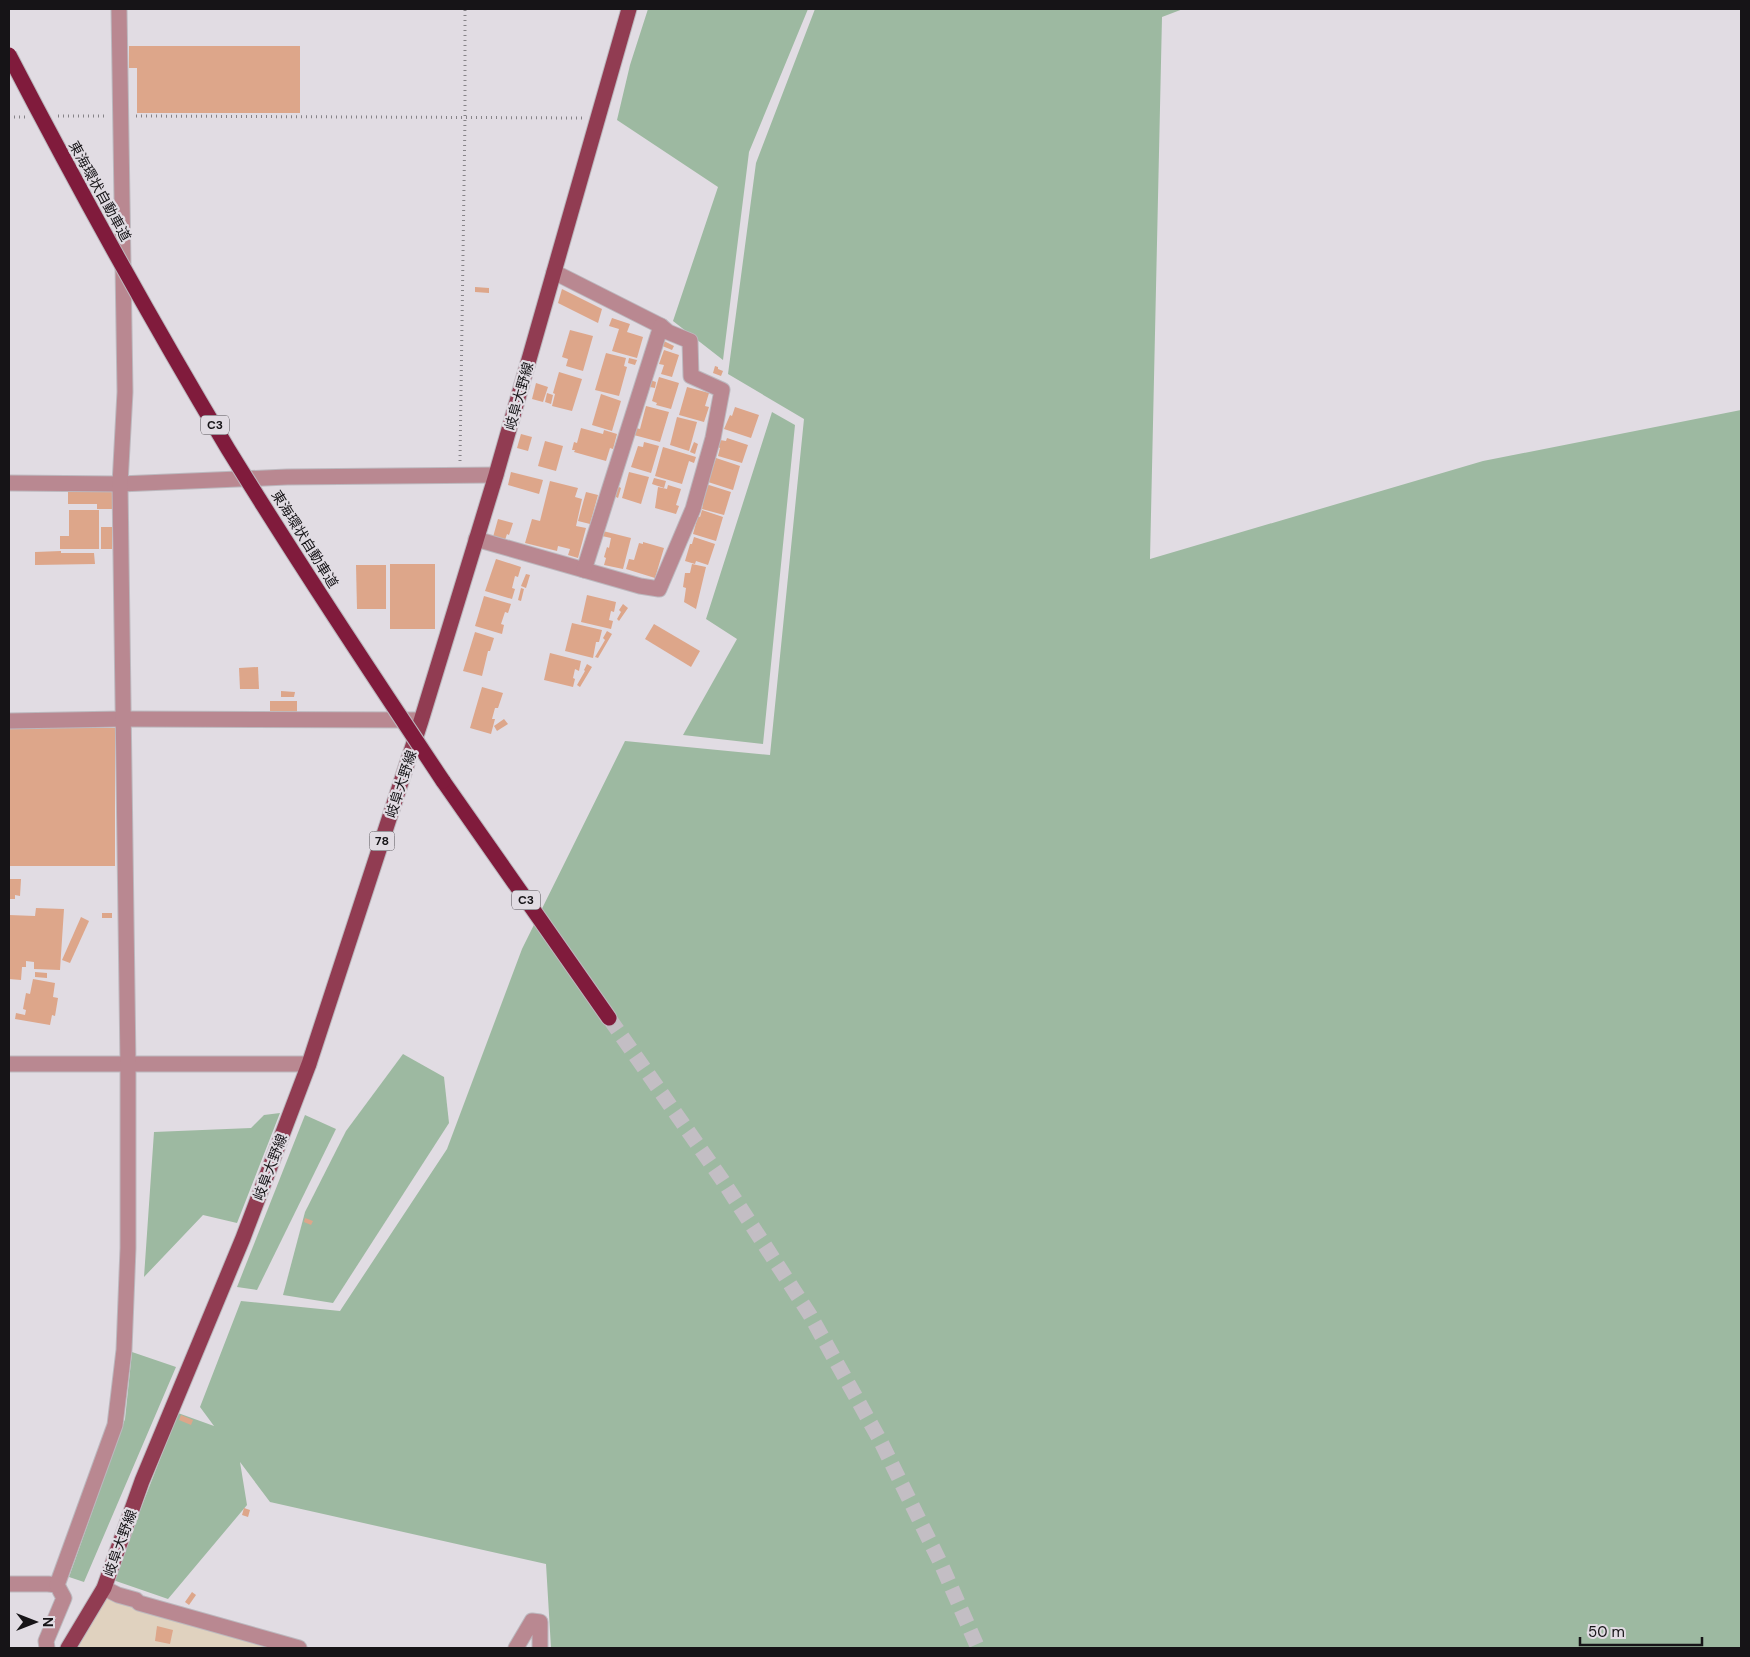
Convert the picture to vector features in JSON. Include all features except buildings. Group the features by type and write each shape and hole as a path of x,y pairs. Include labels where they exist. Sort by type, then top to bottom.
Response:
{"highway":[{"name":"東海環状自動車道","path":"9,55 137,291 228,448 327,605 443,781 609,1018"}],"main road":[{"name":"岐阜大野線","path":"68,1648 104,1588 142,1481 243,1238 309,1064 421,720 496,475 629,9"}],"street":[{"path":"47,1648 46,1641 64,1598 57,1585 115,1425 124,1350 127,1284 128,1064 120,484 125,392 119,9"},
{"path":"476,539 640,586 660,589 693,509 713,438 722,390 691,376 690,341 668,332 661,326 554,272"},
{"path":"584,570 661,326"},
{"path":"9,483 120,484 287,477 496,475"},
{"path":"9,721 122,719 421,720"},
{"path":"9,1064 309,1064"},
{"path":"9,1584 57,1585"},
{"path":"104,1588 118,1595 136,1600 139,1603 299,1648"},
{"path":"516,1648 532,1621 540,1622 540,1648"}],"path":[{"path":"460,474 466,117 465,9"},
{"path":"55,116 598,119"},
{"path":"9,117 27,117"}],"shaded area":[{"path":"103,1594 267,1648 78,1648"}],"green space":[{"path":"648,9 808,9 749,152 723,360 673,321 718,187 617,120 630,65"},
{"path":"815,9 1183,9 1162,17 1150,559 1483,461 1741,410 1741,1648 551,1648 546,1564 270,1502 240,1462 247,1505 168,1599 113,1580 178,1413 214,1426 200,1407 241,1301 340,1311 447,1149 522,949 625,741 770,755 804,419 728,374 756,163"},
{"path":"772,412 795,425 763,744 683,735 737,639 706,619"},
{"path":"403,1054 444,1077 449,1123 333,1303 283,1295 305,1212 346,1131"},
{"path":"280,1113 237,1223 203,1215 144,1277 154,1132 251,1128 264,1115"},
{"path":"305,1115 336,1129 257,1290 237,1287"},
{"path":"132,1352 176,1367 84,1582 69,1577 125,1419"}],"tunnel":[{"path":"609,1018 723,1181 810,1315 881,1442 941,1564 978,1648"}]}
